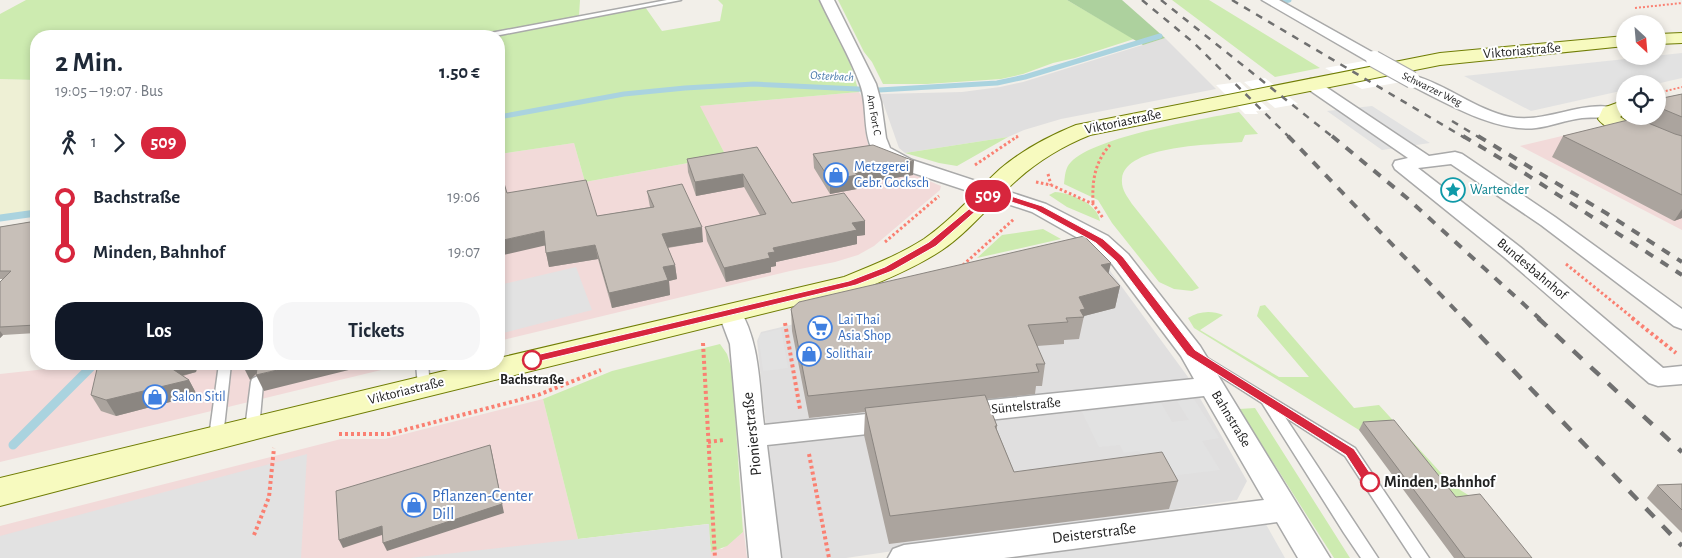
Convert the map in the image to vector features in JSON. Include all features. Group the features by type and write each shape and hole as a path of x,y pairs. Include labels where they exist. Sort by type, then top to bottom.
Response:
{"main road":[{"path":"1666,39 1682,38"},
{"name":"Viktoriastraße","path":"505,358 730,312 853,283 888,269 933,244 992,193 1010,173 1061,139 1084,130 1440,59 1616,42"},
{"path":"1616,110 1609,119 1616,124"},
{"path":"1618,125 1682,153"},
{"name":"Viktoriastraße","path":"0,492 264,426 423,375 447,370"}],"street":[{"name":"Am Fort C","path":"827,0 869,88 877,138 882,150 887,155 905,164 992,193"},
{"name":"Schwarzer Weg","path":"1269,0 1412,80 1467,106 1508,122 1535,124 1582,113 1616,109"},
{"path":"1311,84 1426,162"},
{"name":"Bundesbahnhof","path":"1682,321 1548,221 1455,158 1402,164 1512,252 1658,377 1682,375"},
{"name":"Bahnstraße","path":"992,193 1039,208 1100,241 1120,259 1191,352 1314,558"},
{"name":"Pionierstraße","path":"730,312 742,344 765,558"},
{"name":"Süntelstraße","path":"752,436 1211,386"},
{"name":"Deisterstraße","path":"904,558 1284,508"}],"lane":[{"path":"505,32 678,0"},
{"path":"1191,352 1350,452 1421,558"},
{"path":"216,437 223,370"},
{"path":"264,426 257,382 269,374 281,370"},
{"path":"1266,399 1344,521 1370,558"}],"path":[{"path":"1635,8 1682,3"},
{"path":"1666,91 1682,87"},
{"path":"1093,204 1091,184 1095,167 1103,153 1115,141"},
{"path":"879,248 957,180"},
{"path":"961,267 970,265"},
{"path":"703,343 715,558"},
{"path":"254,535 269,497 264,426"}],"shaded area":[{"path":"1165,38 1216,89 1061,119 1008,137 905,153 899,148 880,94 962,92 1000,87 1023,82"},
{"path":"1682,53 1682,78 1666,82 1666,75 1616,75 1616,92 1531,111 1464,76 1616,60 1616,65 1666,65 1666,55"},
{"path":"859,92 865,103 865,130 869,149 882,161 941,186 940,190 874,246 858,255 505,340 505,153 574,143 585,182 726,156 699,106"},
{"path":"1372,106 1430,143 1382,150 1327,111"},
{"path":"1600,127 1682,160 1682,230 1520,146"},
{"path":"576,267 592,310 505,332 505,284"},
{"path":"1108,268 1188,377 1247,481 1237,500 846,558 780,558 757,341 761,332 978,280"},
{"path":"781,329 788,368 763,371 759,341 760,334"},
{"path":"37,370 381,370 0,462 0,374"},
{"path":"543,399 578,539 722,549 743,532 742,517 747,558 0,558 0,526 341,439 385,439"},
{"path":"1194,399 1219,438 1202,441 1220,470 1153,478 1139,451 1124,453 1120,445 1099,447 1082,412 1161,403 1172,422 1189,420 1177,401"},
{"path":"307,454 301,558 0,558 0,536"},
{"path":"1263,519 1285,558 961,558"},
{"path":"709,524 711,558 410,558 578,539"}],"green space":[{"path":"26,0 580,0 579,16 643,4 662,31 720,21 723,5 718,0 821,0 851,66 859,92 700,106 726,156 585,182 574,143 505,153 505,30 30,30 30,80 0,79 0,14"},
{"path":"838,0 1067,0 1134,39 1023,74 1001,79 927,84 883,84 872,62 864,52"},
{"path":"1067,0 1122,0 1165,38 1143,45"},
{"path":"1172,0 1209,0 1320,68 1275,77"},
{"path":"0,79 30,80 30,216 0,221"},
{"path":"1239,112 1258,134 1245,135 1242,142 1173,148 1154,153 1138,159 1127,167 1122,179 1123,189 1132,204 1199,288 1192,291 1174,289 1159,282 1112,223 1098,200 1064,184 1066,169 1069,164 1083,153 1102,145 1150,130"},
{"path":"1008,137 957,166 905,153"},
{"path":"1055,192 1083,200 1094,209 1100,221 1067,207 1049,195"},
{"path":"1043,229 1061,239 977,258 1002,235"},
{"path":"1265,305 1354,408 1379,405 1452,485 1478,501 1451,505 1390,428 1359,430 1194,328 1188,318 1205,312 1223,315 1200,330 1279,377 1309,377 1257,316 1260,306"},
{"path":"720,344 727,354 732,370 743,532 727,546 711,552 708,524 578,539 543,399 612,371"},
{"path":"1255,408 1350,558 1334,558 1239,409"}],"pier":[{"path":"1380,58 1418,79 1362,89 1325,68"},
{"path":"1265,78 1298,104 1275,108 1244,82"},
{"path":"1240,82 1270,110 1256,111 1258,114 1245,114 1216,85"}],"building":[{"path":"1682,94 1682,117 1666,110 1666,97"},
{"path":"1616,123 1616,125 1653,125 1682,136 1682,195 1563,136"},
{"path":"873,145 914,161 854,171 857,175 830,180 813,154"},
{"path":"757,147 792,203 844,193 865,221 852,223 857,230 773,248 775,252 768,253 770,258 724,268 705,227 766,214 743,174 695,182 687,159"},
{"path":"586,180 597,216 654,207 647,191 682,184 702,227 662,234 675,265 663,267 668,280 609,293 595,245 546,253 544,231 505,240 505,186 507,193"},
{"path":"30,222 30,325 0,327 0,282 11,271 0,271 0,227"},
{"path":"1084,236 1111,263 1101,265 1120,286 1079,297 1085,309 1080,310 1084,317 1066,318 1068,322 1028,325 1045,364 1036,364 1039,372 808,396 791,309 799,302"},
{"path":"97,370 174,370 189,380 106,400 91,395"},
{"path":"257,370 277,370 256,375"},
{"path":"985,395 997,426 995,426 1014,472 1162,452 1178,481 890,516 865,408"},
{"path":"1394,420 1456,497 1480,494 1532,558 1465,558 1363,422"},
{"path":"490,445 502,504 383,543 382,526 339,540 336,491"},
{"path":"1682,484 1682,510 1657,485"}],"waterway":[{"name":"Osterbach","path":"1280,2 1289,0"},
{"name":"Osterbach","path":"505,116 624,94 685,88 754,84 879,90 997,83 1025,77 1160,36"},
{"name":"Osterbach","path":"0,218 30,214"},
{"path":"13,445 88,370"}],"railway":[{"path":"1142,0 1194,43 1288,136"},
{"path":"1161,0 1334,138"},
{"path":"1232,0 1465,138"},
{"path":"1452,121 1480,138"},
{"path":"1288,136 1464,319"},
{"path":"1332,136 1407,198 1540,319"},
{"path":"1463,136 1518,169 1682,275"},
{"path":"1478,136 1606,213 1682,262"},
{"path":"1463,318 1682,546"},
{"path":"1538,318 1682,452"}],"bus line":[{"name":"509","path":"532,360 853,283 888,269 933,244 992,193 1039,208 1070,223 1100,241 1120,259 1191,352 1350,452 1370,482"}],"place":[{"name":"Metzgerei Gebr. Gocksch","path":"836,175"},
{"name":"Wartender","path":"1453,190"},
{"name":"Lai Thai Asia Shop","path":"820,328"},
{"name":"Solithair","path":"809,354"},
{"name":"Bachstraße","path":"532,360"},
{"name":"Salon Sitil","path":"155,397"},
{"name":"Minden, Bahnhof","path":"1370,482"},
{"name":"Pflanzen-Center Dill","path":"414,505"}]}
